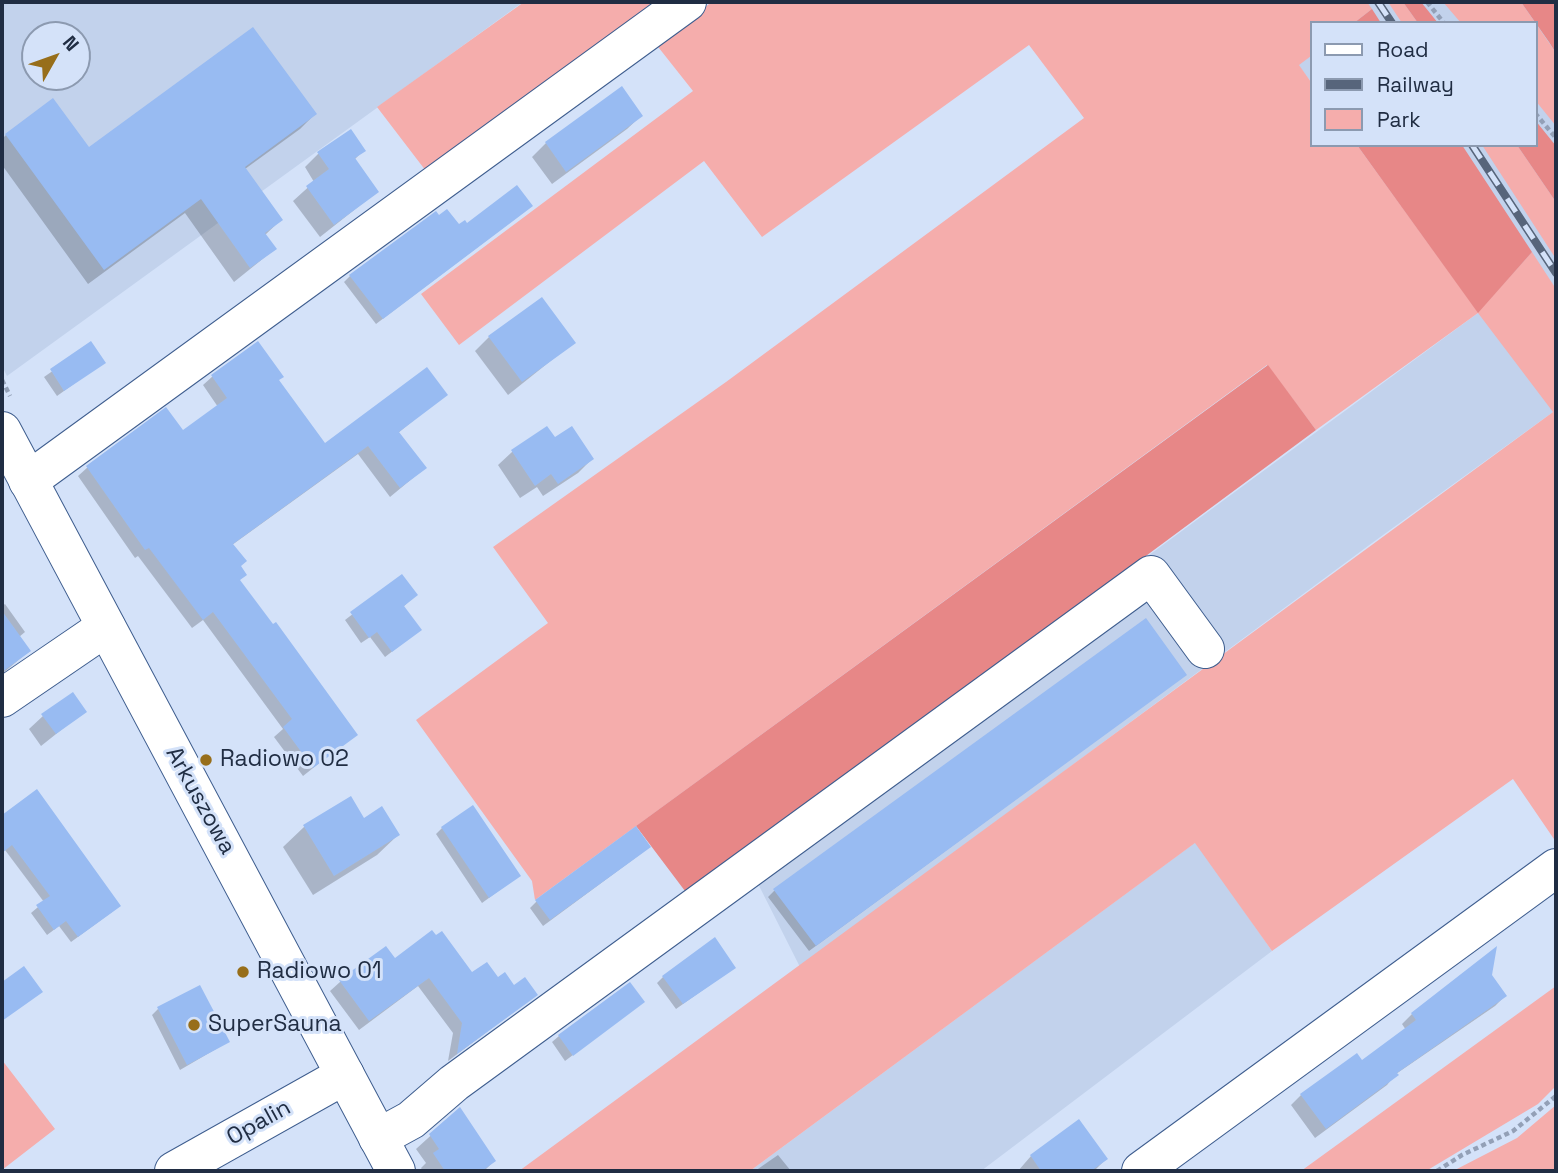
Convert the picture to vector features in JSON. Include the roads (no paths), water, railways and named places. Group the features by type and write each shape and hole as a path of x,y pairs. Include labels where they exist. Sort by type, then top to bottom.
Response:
{"main road":[{"path":"28,481 687,2"},
{"name":"Arkuszowa","path":"2,431 396,1171"},
{"path":"378,1138 411,1120 454,1083 1152,575 1205,649"},
{"path":"2,698 106,627"},
{"path":"1141,1171 1556,868"},
{"name":"Opalin","path":"174,1171 345,1075"}],"railway":[{"path":"1378,2 1391,21"},
{"path":"1473,147 1556,273"}],"place":[{"name":"Radiowo 02","path":"206,760"},
{"name":"Radiowo 01","path":"243,972"},
{"name":"SuperSauna","path":"194,1025"}]}
